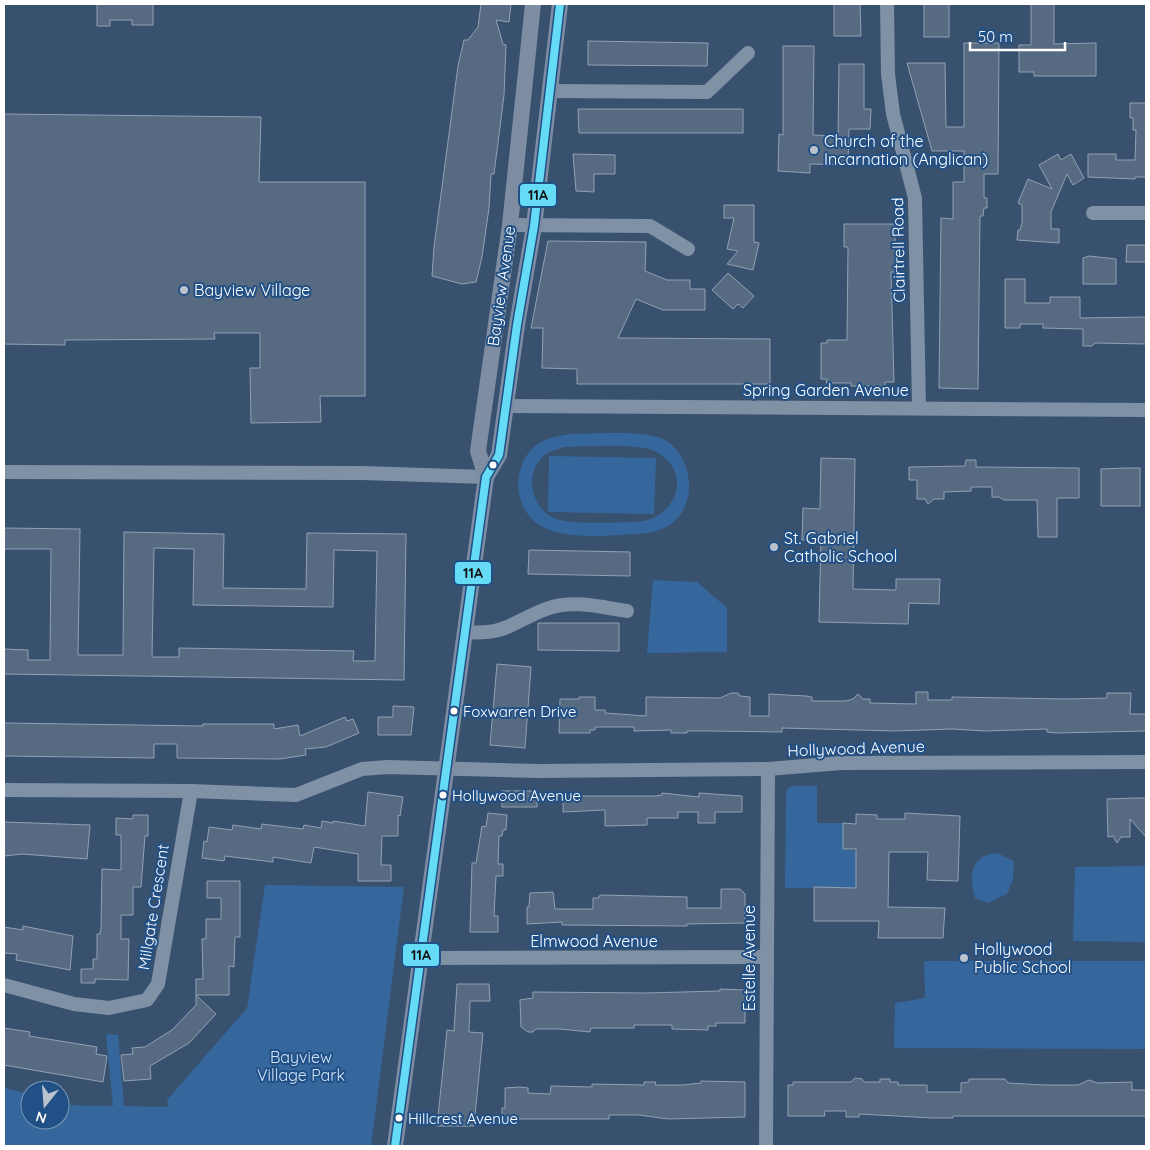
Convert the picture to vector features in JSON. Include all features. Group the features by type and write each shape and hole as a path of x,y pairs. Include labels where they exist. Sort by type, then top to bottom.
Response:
{"main road":[{"name":"Bayview Avenue","path":"486,477 478,451 510,225 533,4"},
{"name":"Bayview Avenue","path":"395,1146 486,477 499,455 534,226 560,4"},
{"path":"494,333 502,368 498,397 506,406"}],"street":[{"name":"Clairtrell Road","path":"887,4 888,74 893,114 916,198 919,408"},
{"path":"550,91 707,92 748,53"},
{"path":"1093,213 1146,213"},
{"path":"510,225 650,226 688,249"},
{"name":"Spring Garden Avenue","path":"506,406 1146,410"},
{"path":"4,472 362,473 486,477"},
{"path":"466,632 495,632 547,608 572,604 627,611"},
{"name":"Hollywood Avenue","path":"447,769 538,771 768,769 841,763 1146,762"},
{"path":"4,790 190,791 296,795 362,769 387,767 447,769"},
{"name":"Estelle Avenue","path":"766,1146 768,769"},
{"name":"Millgate Crescent","path":"4,986 74,1004 109,1008 146,1000 158,984 190,791"},
{"name":"Elmwood Avenue","path":"421,958 767,957"}],"green space":[{"path":"569,434 644,434 663,439 673,446 681,456 689,480 689,493 686,505 680,515 663,529 640,534 571,535 547,529 538,524 524,508 520,497 518,487 522,465 527,455 538,444 550,438","holes":["627,446 639,447 658,453 669,462 675,473 677,484 675,495 669,506 660,514 648,520 587,523 569,522 550,516 536,500 532,479 540,460 549,452 564,447"]},
{"path":"549,456 656,458 654,514 548,512"},
{"path":"653,580 697,582 727,608 727,652 647,653"},
{"path":"794,786 817,786 817,823 843,823 843,849 856,851 856,888 785,888 786,793 788,788"},
{"path":"997,853 1014,861 1013,880 1007,894 988,903 975,898 972,874 977,862 981,858"},
{"path":"1146,866 1146,942 1073,941 1075,867"},
{"name":"Bayview Village Park","path":"265,885 404,887 371,1146 4,1146 4,1088 20,1092 20,1130 70,1130 70,1105 113,1106 106,1034 118,1035 124,1106 169,1107 167,1100 247,1008"},
{"path":"924,961 1146,961 1146,1049 894,1048 895,1003 925,998"}],"building":[{"path":"97,4 153,4 153,25 132,25 132,20 110,20 110,26 97,26"},
{"path":"481,4 511,4 509,22 496,20 503,44 506,45 504,95 494,174 491,174 489,208 482,257 476,282 462,284 432,276 434,247 458,66 464,40 468,40 478,27"},
{"path":"834,4 860,4 861,36 834,36"},
{"path":"924,4 949,4 949,37 924,37"},
{"path":"1031,4 1054,4 1054,44 1096,43 1096,76 1034,76 1034,72 1019,72 1019,45 1031,45"},
{"path":"588,41 708,43 707,66 588,65"},
{"path":"964,43 999,43 998,174 984,174 984,198 987,198 987,208 984,208 983,216 980,216 978,389 939,388 941,218 953,219 953,182 964,182 964,151 932,151 907,63 945,63 946,127 964,127"},
{"path":"783,46 814,46 813,135 838,136 839,64 864,64 864,109 871,109 870,129 849,129 848,165 810,164 810,173 778,171 779,134 783,135"},
{"path":"1130,103 1146,103 1146,177 1135,177 1135,179 1088,177 1088,154 1116,154 1116,160 1135,160 1136,130 1133,130 1133,118 1130,118"},
{"path":"578,109 743,109 743,133 579,133"},
{"name":"Bayview Village","path":"4,114 261,117 259,182 365,182 365,396 320,396 321,422 251,423 250,368 260,368 260,333 214,333 215,339 65,340 65,345 4,344"},
{"path":"573,154 615,155 615,174 594,174 594,192 576,191"},
{"path":"1058,154 1061,160 1071,154 1084,178 1073,185 1067,174 1051,212 1051,229 1059,229 1059,243 1017,240 1018,230 1020,230 1022,223 1022,205 1018,203 1028,179 1052,189 1039,165"},
{"path":"724,205 754,205 754,242 759,243 753,270 727,264 738,251 727,249 734,218 724,218"},
{"path":"844,224 895,224 895,272 891,272 894,382 885,382 885,386 851,386 851,383 826,383 827,379 821,379 821,343 827,343 827,340 847,340 848,247 844,247"},
{"path":"548,241 646,242 645,271 667,280 690,280 690,289 705,289 705,310 663,310 636,299 618,338 770,339 770,384 577,384 577,369 542,368 543,328 531,328"},
{"path":"1127,245 1146,245 1146,262 1126,262"},
{"path":"1089,256 1116,259 1116,284 1083,284 1083,258"},
{"path":"728,273 754,296 743,308 738,304 733,309 712,290"},
{"path":"1005,279 1025,279 1025,303 1050,303 1050,297 1080,297 1080,318 1146,317 1146,344 1095,343 1092,346 1083,346 1083,329 1043,328 1043,324 1020,324 1020,328 1005,328"},
{"path":"821,458 855,459 853,589 896,590 896,579 940,579 939,604 909,603 908,624 819,622 821,540 802,540 803,508 820,509"},
{"path":"966,460 976,460 976,467 1079,468 1079,498 1057,498 1057,537 1038,537 1037,500 1004,500 999,497 992,497 992,487 971,487 971,491 944,492 944,499 934,499 928,504 925,499 917,499 917,480 909,480 909,467 965,466"},
{"path":"1140,468 1140,506 1101,506 1101,469"},
{"path":"4,528 80,529 78,655 123,655 124,532 224,534 223,588 306,589 307,533 406,534 404,680 4,674 4,649 28,650 28,660 50,660 51,549 4,549","holes":["154,548 194,549 193,605 333,607 334,550 377,551 375,661 353,661 354,651 179,648 179,657 152,657"]},
{"path":"529,550 630,552 630,576 528,574"},
{"path":"538,623 619,623 619,651 538,650"},
{"path":"497,664 531,667 525,748 490,745"},
{"path":"916,692 928,692 928,700 952,700 952,697 1107,698 1107,693 1131,693 1130,714 1146,714 1146,731 1057,733 1047,732 1047,729 896,731 782,728 782,732 687,731 687,733 671,733 671,730 634,731 634,727 595,727 595,730 590,730 590,733 559,733 560,699 595,697 595,710 605,710 605,713 646,716 646,697 720,698 731,693 738,693 740,696 750,697 750,716 769,716 769,694 806,696 812,697 812,701 846,701 853,699 858,694 863,699 870,699 870,703 916,704"},
{"path":"393,706 414,707 411,735 378,735 378,717 393,717"},
{"path":"345,717 347,721 353,719 359,733 326,747 305,749 306,755 280,759 177,758 177,744 154,744 154,758 4,756 4,723 203,726 203,724 274,724 274,729 298,725 300,736"},
{"path":"502,791 537,791 537,807 502,807"},
{"path":"368,792 403,797 400,816 398,815 398,836 382,836 381,865 391,865 391,881 358,881 358,854 314,847 311,863 273,857 273,862 225,856 224,861 202,858 204,841 207,842 209,827 232,830 233,825 261,829 262,824 303,829 304,825 321,828 322,821 365,826"},
{"path":"662,793 699,797 699,793 742,796 742,812 715,812 715,823 698,823 698,812 678,812 678,818 647,818 647,825 605,826 605,810 563,812 563,796 655,796 662,795"},
{"path":"1146,798 1146,837 1130,819 1130,837 1121,837 1117,843 1113,836 1108,837 1107,799"},
{"path":"488,813 507,815 506,830 503,830 502,836 499,836 498,864 503,864 503,876 496,876 494,916 498,916 498,932 470,932 472,863 476,863 482,826 486,827"},
{"path":"905,813 960,816 958,881 927,880 928,852 889,852 888,907 945,908 943,938 878,938 879,921 814,921 814,887 856,888 856,849 843,849 843,823 856,824 856,814 877,815 877,819 905,819"},
{"path":"133,815 148,815 148,836 145,836 141,887 133,887 133,915 121,915 121,939 129,939 128,980 95,979 95,983 81,983 81,969 93,969 93,959 97,959 97,934 100,934 101,928 102,869 121,870 121,835 116,835 116,818 133,819"},
{"path":"4,822 90,825 87,859 22,854 4,856"},
{"path":"207,881 240,881 240,937 235,937 234,967 229,966 229,995 196,995 196,979 203,979 202,939 206,939 206,919 221,919 221,898 207,898"},
{"path":"721,889 740,889 745,894 745,923 687,924 687,926 562,925 562,922 527,924 527,907 529,907 530,893 553,892 555,909 593,909 593,898 599,898 602,895 687,897 687,908 721,908"},
{"path":"23,926 73,936 70,970 16,960 17,954 4,953 4,927 23,930"},
{"path":"457,984 489,984 490,1001 470,1001 469,1032 483,1033 474,1126 437,1126 447,1030 454,1031"},
{"path":"720,989 745,990 745,1023 716,1023 716,1026 708,1026 708,1030 672,1029 672,1025 634,1025 634,1028 591,1028 590,1032 536,1029 533,1032 528,1032 521,1027 520,1000 533,998 533,992 646,993 720,991"},
{"path":"196,995 216,1014 189,1043 150,1066 151,1079 124,1081 121,1055 133,1054 132,1048 145,1047 172,1030 196,1005"},
{"path":"4,1028 30,1032 29,1036 97,1047 96,1054 107,1056 103,1082 4,1065"},
{"path":"855,1078 862,1079 864,1082 880,1082 880,1079 890,1079 890,1082 898,1082 898,1085 927,1085 927,1092 961,1092 961,1083 969,1082 969,1079 1005,1079 1008,1083 1044,1085 1078,1085 1089,1080 1097,1083 1132,1082 1132,1090 1146,1090 1146,1116 953,1116 953,1118 933,1118 859,1114 859,1117 846,1117 846,1111 824,1111 825,1116 788,1116 788,1085 793,1085 793,1082 851,1082"},
{"path":"701,1081 745,1082 745,1117 668,1119 639,1115 609,1115 609,1119 502,1119 502,1108 505,1108 505,1088 528,1088 528,1093 550,1094 551,1086 592,1087 592,1084 644,1085 644,1082 656,1082 655,1085 683,1085 701,1083"}],"transit line":[{"name":"11A","path":"395,1146 486,477 499,455 517,325 534,226 560,4"}],"place":[{"name":"Church of the Incarnation (Anglican)","path":"814,150"},
{"name":"Bayview Village","path":"184,290"},
{"name":"St. Gabriel Catholic School","path":"774,547"},
{"name":"Foxwarren Drive","path":"454,711"},
{"name":"Hollywood Avenue","path":"443,795"},
{"name":"Hollywood Public School","path":"964,958"},
{"name":"Hillcrest Avenue","path":"399,1118"}]}
